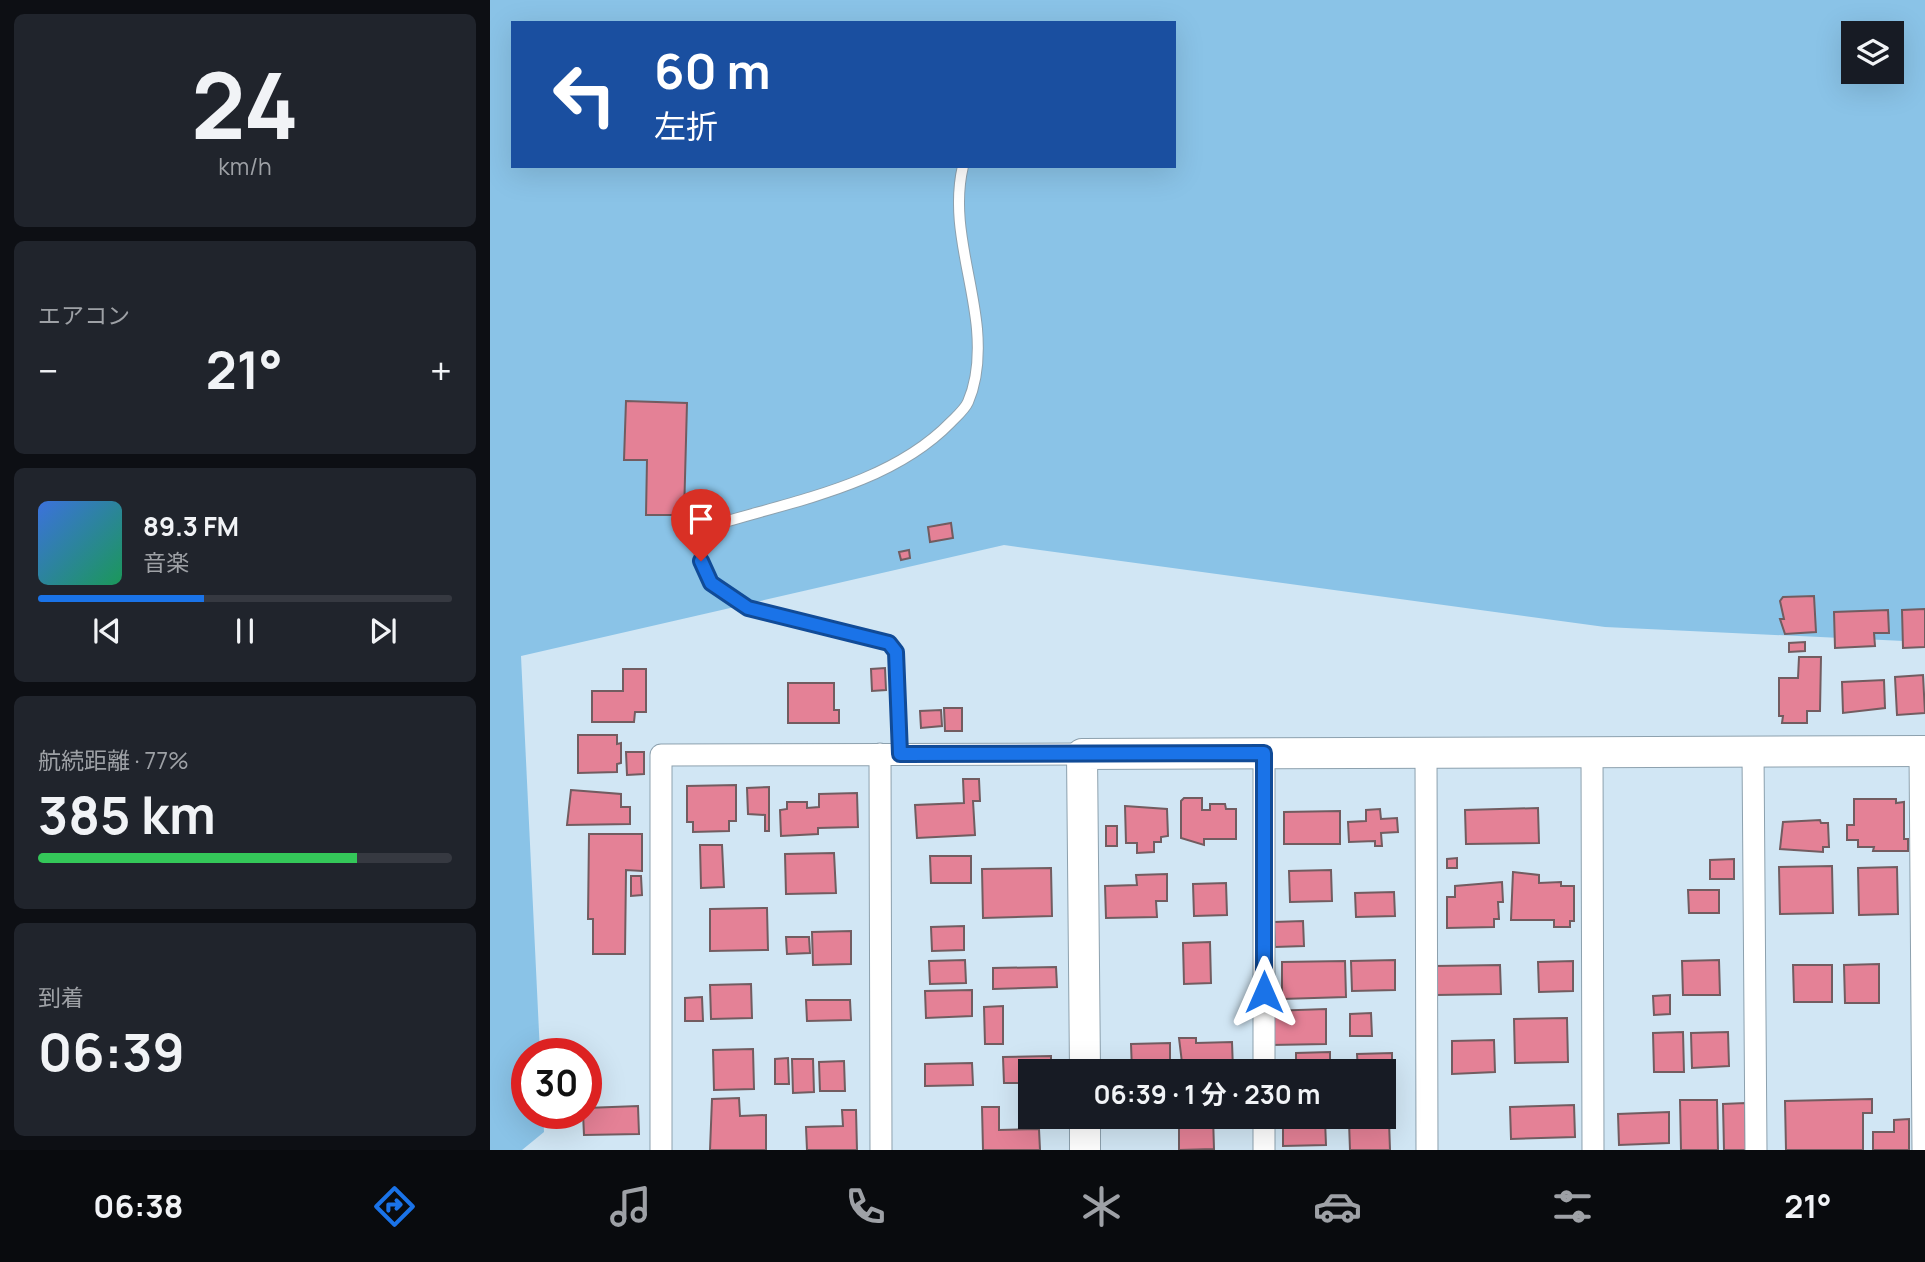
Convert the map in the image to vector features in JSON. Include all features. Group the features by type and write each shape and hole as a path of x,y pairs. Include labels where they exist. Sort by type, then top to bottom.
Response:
{"street":[{"path":"661,1150 661,755 1923,751 1923,1150"},
{"path":"1592,752 1593,1150"},
{"path":"1754,752 1756,1150"},
{"path":"1264,753 1264,1059"},
{"path":"1426,753 1427,1150"},
{"path":"881,1150 890,754"},
{"path":"1083,754 1084,1059"},
{"path":"1085,1129 1085,1150"},
{"path":"1264,1129 1264,1150"}],"lane":[{"path":"890,754 896,652 889,643 748,608 711,583 701,561 696,538 711,526 877,474 938,435 968,404 977,368 977,342 959,223 959,183 963,168"}],"shaded area":[{"path":"490,0 1925,0 1925,642 1605,627 1004,545 521,656 539,1038 511,1038 511,1129 544,1129 544,1132 522,1150 490,1150"}],"building":[{"path":"626,401 687,403 684,515 646,515 647,460 624,460"},
{"path":"951,523 953,538 930,542 928,527"},
{"path":"909,550 910,558 901,560 899,552"},
{"path":"1814,596 1816,632 1785,634 1780,619 1784,619 1780,601 1783,597"},
{"path":"1925,609 1925,647 1903,648 1902,610"},
{"path":"1888,610 1889,633 1874,633 1875,646 1835,648 1834,612"},
{"path":"1805,642 1805,651 1789,652 1789,643"},
{"path":"1799,657 1821,657 1820,711 1807,711 1807,723 1782,723 1783,716 1779,716 1779,678 1798,678"},
{"path":"885,668 886,690 872,691 871,669"},
{"path":"623,669 646,669 646,712 635,712 634,722 592,722 592,691 623,691"},
{"path":"1923,675 1925,713 1897,715 1895,677"},
{"path":"1884,680 1885,708 1843,713 1842,682"},
{"path":"788,683 834,683 834,710 839,710 839,723 788,723"},
{"path":"944,708 962,708 962,731 945,731"},
{"path":"941,710 942,726 921,728 920,711"},
{"path":"578,735 617,735 617,744 621,743 621,763 617,764 617,772 578,773"},
{"path":"626,752 644,752 644,774 627,775"},
{"path":"963,779 979,779 980,801 973,801 975,835 917,838 915,805 964,803"},
{"path":"736,785 736,821 729,821 729,831 693,832 693,822 687,822 687,786"},
{"path":"769,787 769,831 765,831 765,815 748,814 747,788"},
{"path":"571,790 621,794 621,807 630,807 630,824 567,825"},
{"path":"857,793 858,827 818,828 818,834 781,836 780,810 787,809 787,802 807,802 807,808 819,807 819,794"},
{"path":"1184,798 1202,798 1202,810 1210,810 1210,804 1225,804 1226,809 1236,809 1236,839 1204,839 1204,845 1181,838 1181,801"},
{"path":"1854,799 1896,799 1896,803 1904,802 1904,839 1908,839 1908,851 1873,851 1874,847 1858,847 1858,840 1847,840 1847,825 1854,825"},
{"path":"1125,806 1167,809 1168,836 1161,837 1161,842 1154,842 1154,852 1137,853 1137,843 1126,843"},
{"path":"1538,808 1539,843 1466,844 1465,810"},
{"path":"1380,809 1381,819 1397,818 1398,832 1381,833 1382,846 1375,846 1375,841 1349,842 1348,822 1366,821 1366,810"},
{"path":"1340,811 1340,844 1284,844 1284,812"},
{"path":"1820,820 1821,823 1828,823 1829,847 1823,847 1823,852 1780,849 1783,822"},
{"path":"1106,826 1117,826 1117,846 1106,846"},
{"path":"589,834 642,834 642,871 626,870 625,954 593,954 593,919 588,919"},
{"path":"700,845 722,845 724,887 701,888"},
{"path":"834,853 836,893 786,894 785,854"},
{"path":"930,856 971,856 971,883 931,883"},
{"path":"1457,858 1457,868 1447,868 1447,859"},
{"path":"1734,859 1734,879 1710,879 1710,860"},
{"path":"1832,866 1833,913 1780,914 1779,867"},
{"path":"1897,867 1898,914 1859,915 1858,868"},
{"path":"1051,868 1052,916 983,918 982,869"},
{"path":"1331,870 1332,901 1290,902 1289,871"},
{"path":"1513,872 1539,875 1539,883 1561,882 1561,886 1574,886 1574,921 1570,921 1570,927 1554,927 1554,920 1511,920"},
{"path":"1167,874 1167,901 1156,901 1157,917 1106,918 1105,886 1137,885 1136,875"},
{"path":"631,876 641,876 642,895 631,896"},
{"path":"1502,882 1503,902 1498,902 1499,919 1494,919 1494,927 1447,928 1447,897 1455,897 1455,886"},
{"path":"1226,883 1227,915 1194,916 1193,884"},
{"path":"1688,890 1719,890 1719,913 1689,913"},
{"path":"1394,892 1395,916 1356,917 1355,893"},
{"path":"767,908 768,950 710,951 710,909"},
{"path":"1303,921 1304,946 1275,947 1274,922"},
{"path":"964,926 964,950 932,951 931,927"},
{"path":"851,931 851,964 813,965 812,932"},
{"path":"786,937 809,937 810,953 787,954"},
{"path":"1210,942 1211,983 1184,984 1183,943"},
{"path":"965,960 966,983 930,984 929,961"},
{"path":"1395,960 1395,990 1352,991 1351,961"},
{"path":"1719,960 1720,995 1683,995 1682,961"},
{"path":"1345,961 1346,997 1282,999 1282,962"},
{"path":"1573,961 1573,991 1539,992 1538,962"},
{"path":"1879,964 1879,1003 1845,1003 1844,965"},
{"path":"1500,965 1501,994 1436,995 1435,966"},
{"path":"1793,965 1832,965 1832,1002 1794,1002"},
{"path":"1056,967 1057,987 993,989 993,968"},
{"path":"751,984 752,1018 711,1019 710,985"},
{"path":"972,990 972,1016 926,1018 925,991"},
{"path":"1670,995 1670,1014 1654,1015 1653,996"},
{"path":"702,997 703,1021 685,1021 685,998"},
{"path":"806,1000 850,1000 851,1020 807,1021"},
{"path":"1003,1006 1003,1044 985,1044 984,1007"},
{"path":"1326,1009 1326,1044 1270,1045 1270,1011"},
{"path":"1371,1013 1372,1036 1350,1036 1350,1014"},
{"path":"1567,1018 1568,1062 1515,1063 1514,1019"},
{"path":"1683,1032 1684,1072 1654,1072 1653,1033"},
{"path":"1728,1032 1729,1066 1692,1068 1691,1033"},
{"path":"1179,1038 1196,1038 1196,1043 1232,1042 1233,1059 1182,1059"},
{"path":"1494,1040 1495,1072 1452,1074 1452,1041"},
{"path":"1170,1043 1170,1059 1132,1059 1131,1044"},
{"path":"753,1049 754,1089 714,1090 713,1050"},
{"path":"1330,1052 1330,1059 1296,1059 1296,1053"},
{"path":"1392,1053 1392,1059 1357,1059 1357,1054"},
{"path":"1051,1056 1051,1059 1018,1059 1018,1083 1004,1083 1003,1057"},
{"path":"788,1058 789,1084 775,1084 775,1059"},
{"path":"792,1059 813,1059 814,1092 793,1093"},
{"path":"844,1061 845,1091 820,1091 819,1062"},
{"path":"972,1063 973,1085 925,1086 925,1064"},
{"path":"739,1098 740,1116 766,1115 766,1150 710,1150 712,1099"},
{"path":"1872,1099 1872,1113 1863,1113 1863,1150 1786,1150 1785,1101"},
{"path":"1680,1100 1717,1100 1718,1150 1681,1150"},
{"path":"1745,1103 1746,1150 1724,1150 1723,1104"},
{"path":"1574,1105 1575,1137 1511,1139 1510,1107"},
{"path":"638,1106 639,1134 584,1135 584,1129 602,1129 602,1107"},
{"path":"982,1107 999,1107 999,1130 1039,1129 1040,1150 983,1150"},
{"path":"842,1110 856,1110 857,1150 807,1150 806,1127 843,1126"},
{"path":"1669,1112 1669,1143 1619,1145 1618,1114"},
{"path":"1909,1119 1909,1150 1873,1150 1873,1132 1894,1132 1894,1120"},
{"path":"1179,1129 1213,1129 1214,1149 1179,1150"},
{"path":"1283,1129 1325,1129 1326,1145 1283,1146"},
{"path":"1349,1129 1389,1129 1390,1150 1350,1150"}],"route":[{"path":"701,561 711,583 748,608 889,643 896,652 900,754 1264,753 1264,992"}]}
